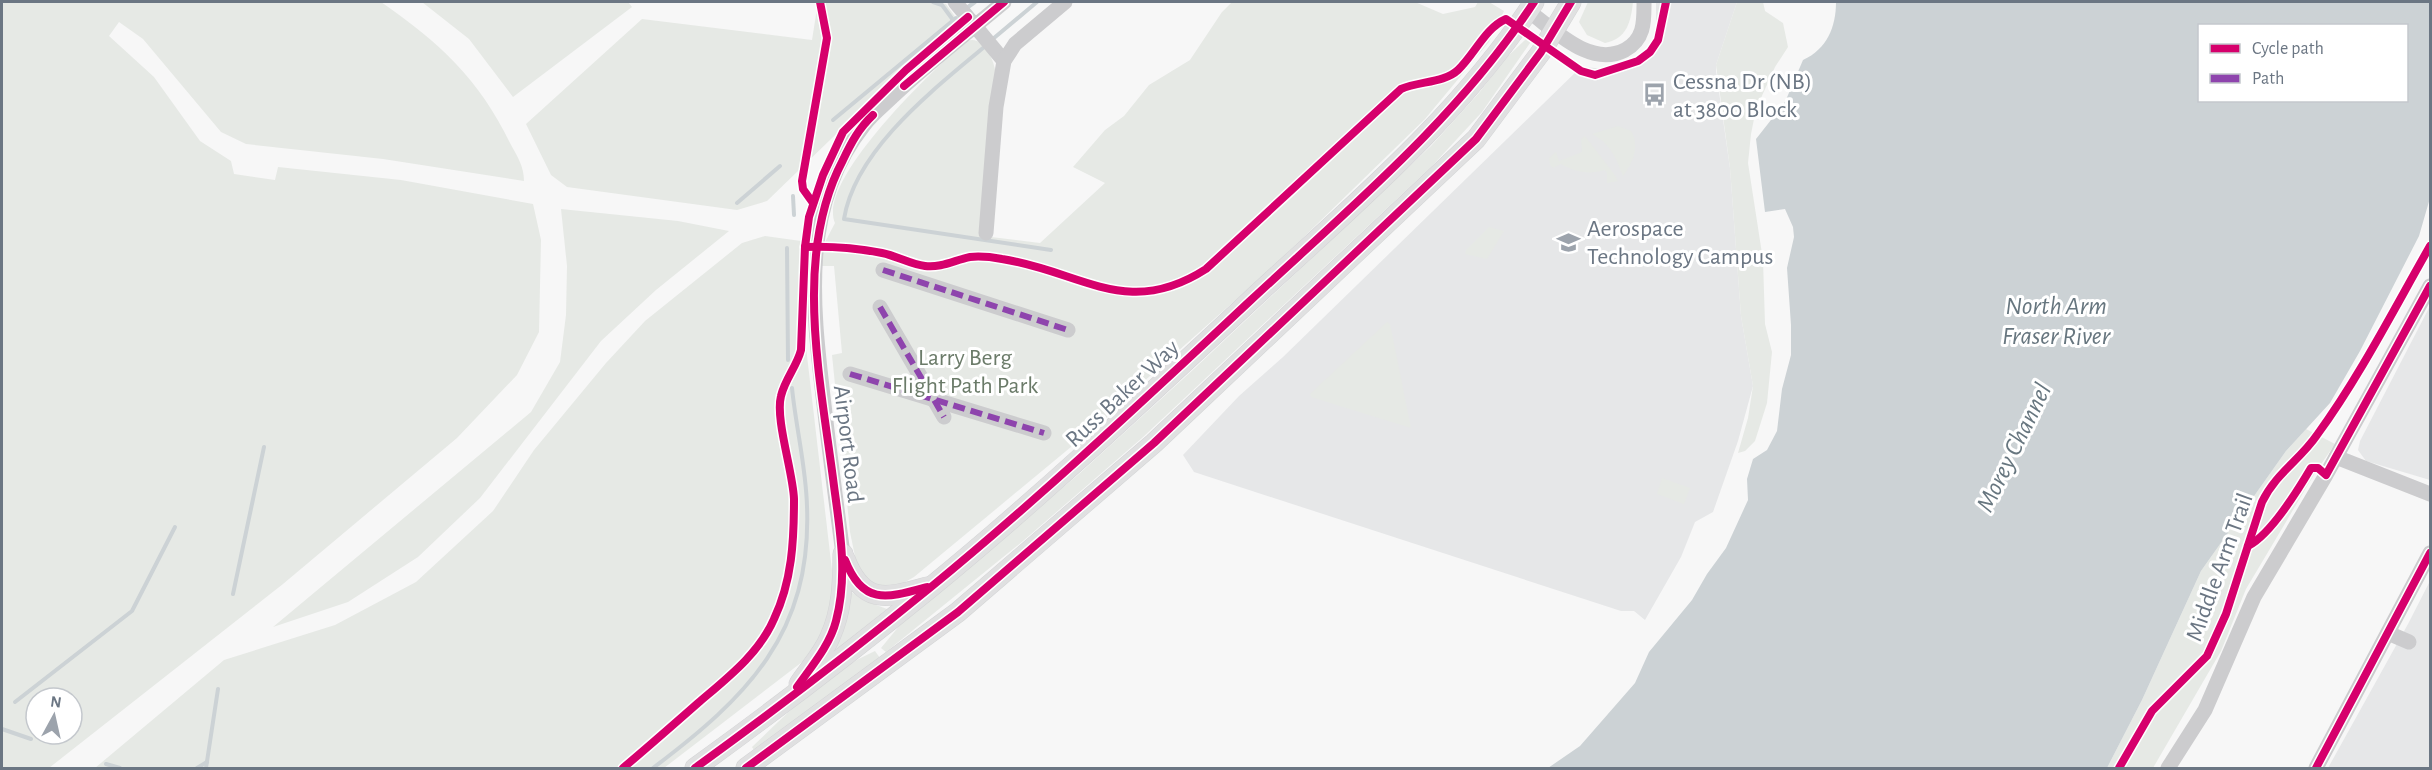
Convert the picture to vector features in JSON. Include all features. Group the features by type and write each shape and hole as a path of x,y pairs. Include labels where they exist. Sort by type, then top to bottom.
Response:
{"main road":[{"path":"746,768 958,612 1154,443 1476,139 1540,52 1571,2"},
{"name":"Russ Baker Way","path":"695,768 789,700 934,585 1095,446 1380,180 1448,112 1518,27 1531,6"},
{"path":"843,554 859,585 872,595 885,597 934,585"},
{"path":"789,700 829,640 836,624 843,582 843,554"}],"street":[{"path":"956,2 1004,62"},
{"name":"Airport Road","path":"843,554 823,400 814,300 815,246 824,203 835,174 865,123 911,80 1004,2"},
{"path":"986,233 996,107 1004,62 1015,44 1065,2"},
{"path":"1531,6 1554,30 1589,52 1605,56 1631,47 1640,37 1644,26 1644,2"},
{"path":"883,270 1068,330"},
{"path":"2168,768 2205,710 2254,597 2336,457 2430,286"},
{"path":"880,307 944,417"},
{"path":"850,374 1044,433"},
{"path":"2336,457 2430,494"},
{"path":"2316,768 2430,553"},
{"path":"2388,633 2409,642"}],"shaded area":[{"name":"Aerospace Technology Campus","path":"1656,2 1737,2 1716,71 1730,168 1741,316 1753,386 1738,441 1713,512 1695,522 1681,557 1645,620 1634,611 1621,611 1194,472 1183,455 1239,396 1283,357 1581,67 1610,69 1632,62 1648,48 1656,34"},
{"path":"2430,306 2430,480 2366,461 2358,450 2360,441"},
{"path":"2430,581 2430,768 2328,768 2408,624"}],"green space":[{"path":"2,2 381,2 439,47 471,81 498,120 515,152 524,181 383,159 246,144 221,132 143,39 119,22 109,36 154,77 200,141 231,161 234,174 275,180 278,167 401,180 533,204 541,240 539,332 517,375 457,438 283,584 84,740 84,686 24,686 24,746 77,746 49,768 2,768"},
{"path":"422,2 628,2 632,7 513,97 469,39"},
{"path":"818,2 936,2 946,4 956,18 767,201 737,210 567,187 551,175 526,124 642,19 812,40"},
{"name":"Larry Berg Flight Path Park","path":"1232,2 1415,2 1443,14 1475,7 1478,2 1489,2 1504,11 1489,42 1425,119 1276,264 1132,392 1112,413 914,577 900,585 881,589 858,571 850,532 832,355 842,353 834,266 822,266 823,246 835,223 834,204 843,180 860,154 906,99 951,55 967,41 973,40 987,50 996,74 983,236 1040,243 1105,183 1073,167 1105,130 1124,116 1149,85 1190,60 1222,12"},
{"path":"1588,2 1633,2 1627,28 1618,38 1605,43 1587,35 1579,22"},
{"path":"1737,2 1763,2 1765,11 1783,23 1788,47 1775,67 1756,109 1751,134 1748,163 1763,260 1765,324 1772,352 1767,403 1755,441 1745,451 1738,453 1748,418 1753,386 1741,316 1730,168 1716,65"},
{"path":"1526,39 1530,39 1530,43 1482,112 1432,166 1142,438 1023,541 886,652 881,648 900,625 1079,474 1431,146 1479,93 1506,58"},
{"path":"1618,126 1631,131 1635,143 1630,166 1623,176 1608,146 1592,134"},
{"path":"1585,136 1618,181 1607,183 1605,170 1577,171 1561,164 1553,168 1550,165 1549,158 1556,152 1559,161 1582,152 1581,139"},
{"path":"561,209 678,221 729,231 656,290 601,341 480,498 418,557 348,602 273,627 531,412 560,362 566,315 567,266"},
{"path":"1489,227 1504,231 1487,259 1465,254 1466,250"},
{"path":"765,236 801,241 801,304 833,579 832,613 822,636 806,659 664,768 95,768 224,660 335,625 416,582 493,511 534,450 606,363 645,321 742,243"},
{"path":"1387,322 1390,324 1411,428 1311,397 1310,394"},
{"path":"2306,429 2335,444 2315,473 2246,589 2221,651 2153,768 2107,768 2142,700 2201,571 2286,451"},
{"path":"1662,478 1690,488 1684,504 1657,494"},
{"path":"850,591 863,600 887,609 835,651 831,651"},
{"path":"875,651 880,658 754,750 752,747 809,694 840,670"}],"water":[{"name":"North Arm Fraser River","path":"1836,2 2430,2 2430,198 2419,236 2360,351 2330,403 2286,451 2201,571 2142,700 2107,768 1548,768 1580,746 1635,683 1649,652 1692,600 1726,548 1748,500 1747,479 1753,459 1767,450 1777,431 1782,389 1791,355 1787,268 1794,237 1793,227 1785,209 1765,212 1756,139 1785,102 1803,60 1824,43 1834,20"}],"waterway":[{"path":"933,2 942,5 953,20"},
{"path":"968,7 975,2"},
{"path":"994,38 1037,2"},
{"path":"833,120 956,18"},
{"path":"983,48 920,102 880,146 863,169 851,194 844,219 1051,250"},
{"path":"737,203 780,166"},
{"path":"793,196 794,215"},
{"path":"787,248 788,360"},
{"path":"653,768 687,742 744,688 767,658 785,626 798,591 806,551 807,506 792,388"},
{"path":"233,594 264,447"},
{"path":"15,702 132,611 175,527"},
{"path":"206,768 218,689"},
{"path":"2,729 24,737"},
{"path":"197,768 207,762"},
{"path":"106,764 120,768"}],"marked path":[{"path":"883,270 1068,330"},
{"path":"880,307 944,417"},
{"path":"850,374 1044,433"}],"cycle path":[{"path":"813,203 803,189 802,181 827,38 820,2"},
{"path":"904,86 1004,2"},
{"path":"695,768 902,610 1013,518 1093,446 1402,159 1472,84 1534,2"},
{"path":"746,768 958,612 1154,443 1476,139 1541,52 1571,2"},
{"path":"805,247 872,251 925,266 942,265 970,257 994,258 1030,265 1104,288 1128,291 1152,291 1178,284 1206,269 1401,89 1439,80 1458,70 1486,35 1499,23 1506,19 1581,71 1595,75 1638,61 1650,52 1658,40 1666,2"},
{"path":"623,768 741,665 760,644 774,619 788,575 794,515 793,488 782,432 780,406 783,390 801,350 805,247 809,217 823,175 843,132 906,70 968,17"},
{"path":"797,687 820,656 829,639 836,621 842,587 840,536 814,320 814,278 818,237 827,197 843,160 856,136 873,115"},
{"name":"Middle Arm Trail","path":"2119,768 2152,711 2207,656 2226,614 2262,502 2274,483 2310,444 2333,413 2430,246"},
{"name":"Middle Arm Trail","path":"2248,546 2274,522 2311,468 2318,468 2326,475 2430,286"},
{"path":"2316,768 2430,553"},
{"path":"845,560 852,575 868,592 878,595 900,594 927,587"}],"place":[{"name":"Cessna Dr (NB) at 3800 Block","path":"1655,95"},
{"name":"Aerospace Technology Campus","path":"1569,242"}],"water label":[{"name":"Morey Channel","path":"2013,447"}]}
